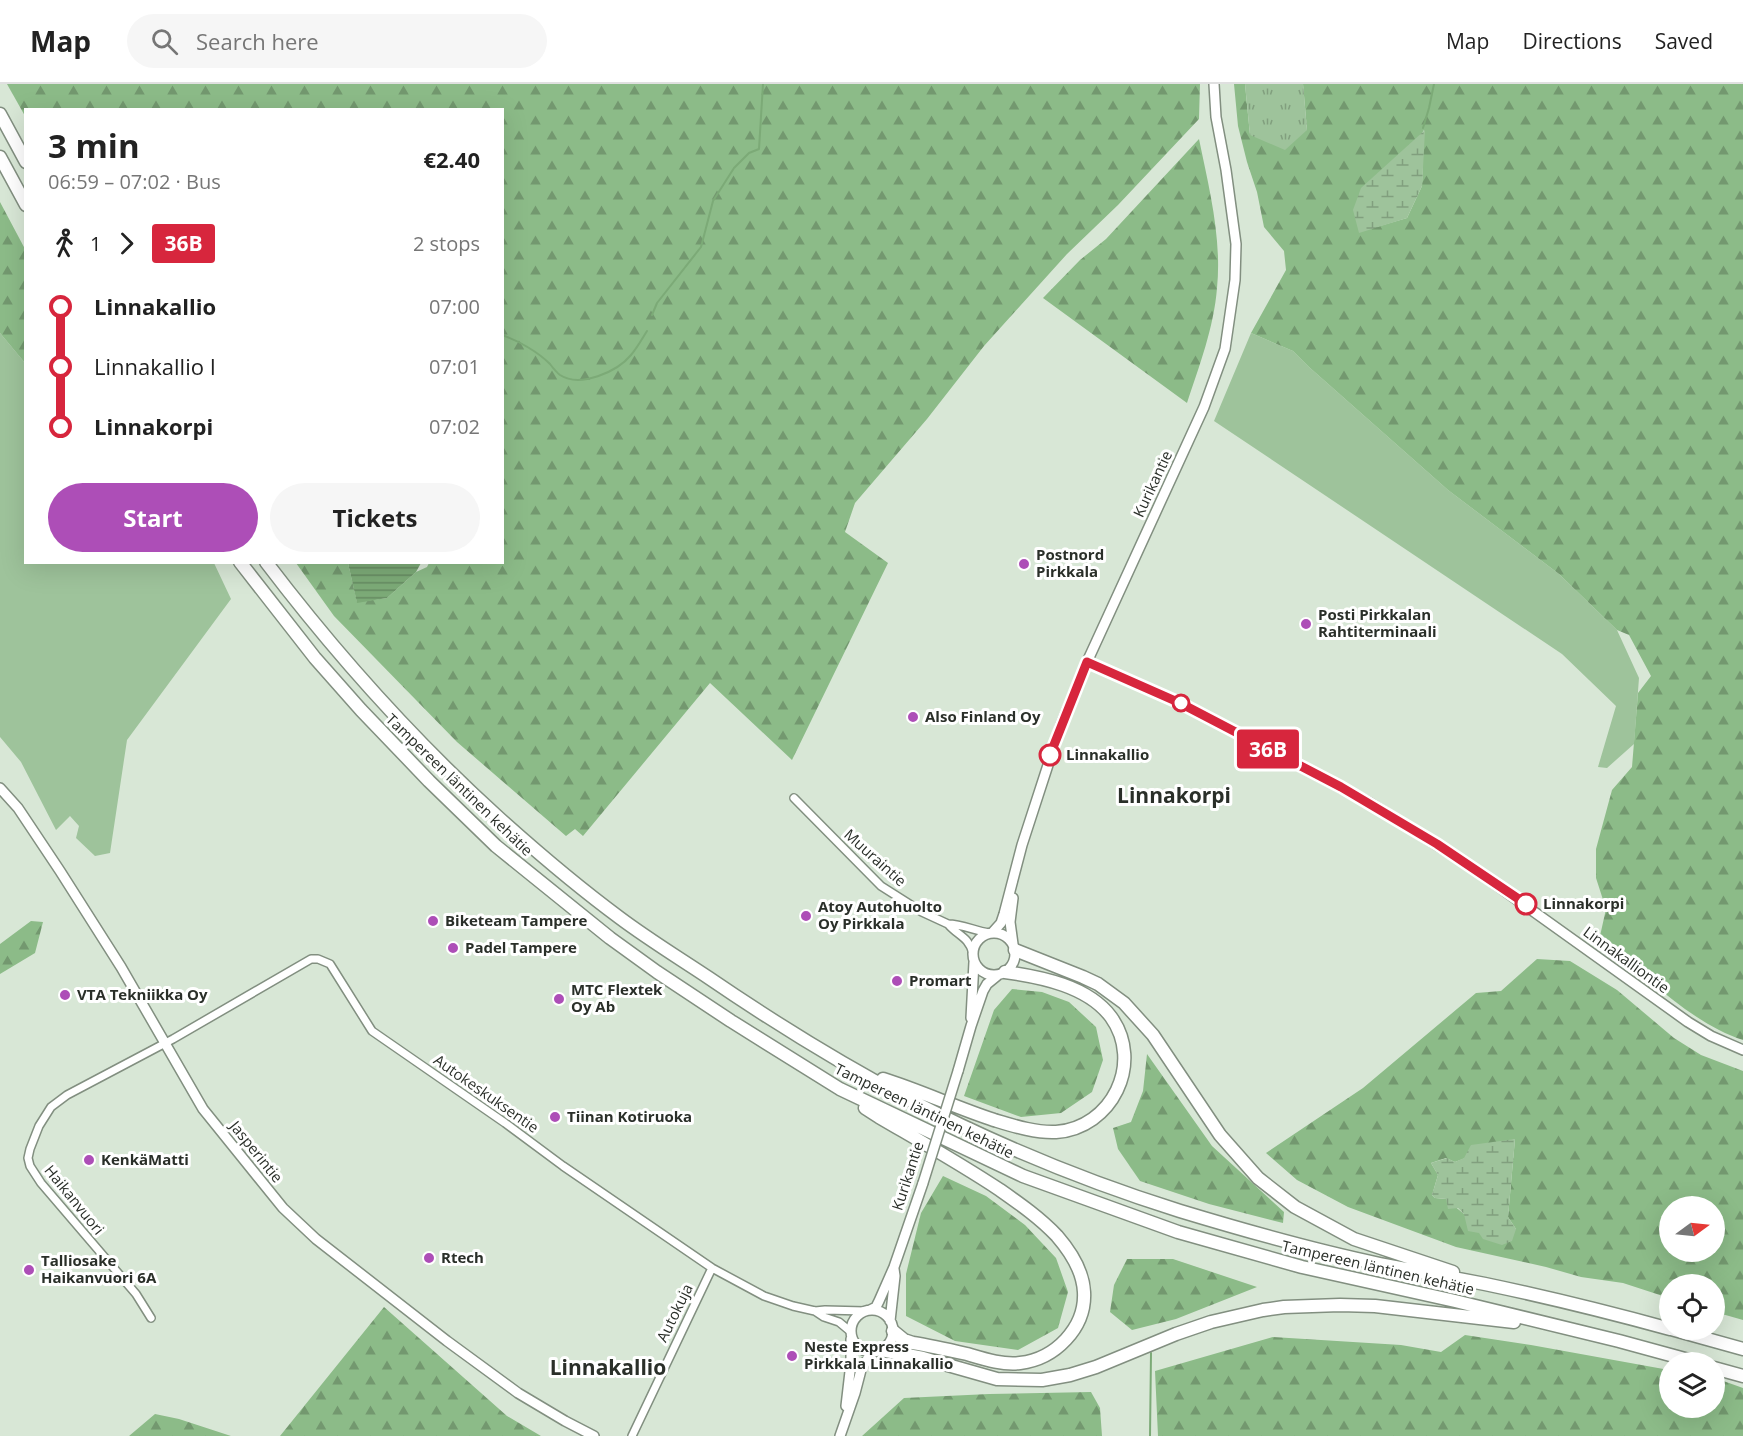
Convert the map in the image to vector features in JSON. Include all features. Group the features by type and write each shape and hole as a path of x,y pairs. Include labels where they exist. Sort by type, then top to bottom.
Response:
{"highway":[{"path":"0,114 24,158"},
{"path":"0,157 24,201"},
{"name":"Tampereen läntinen kehätie","path":"242,564 315,658 360,710 496,846 582,916 657,972 840,1089 1023,1176 1178,1232 1302,1267 1455,1301 1659,1352"},
{"name":"Tampereen läntinen kehätie","path":"268,564 325,636 388,707 499,818 562,872 623,920 737,998 906,1098 1042,1160 1155,1203 1246,1230 1358,1259 1592,1308 1659,1326"},
{"path":"1014,947 1083,977 1104,988 1124,1003 1153,1035 1226,1143 1258,1178 1294,1207 1354,1239 1482,1284"},
{"path":"862,1072 906,1086 961,1109 1009,1125 1029,1129 1057,1132 1068,1130 1085,1124 1102,1112 1115,1096 1125,1066 1121,1036 1111,1017 1083,994 1047,979 1002,973"},
{"path":"840,1089 879,1117 972,1172 1035,1215 1066,1248 1075,1261 1083,1284 1083,1304 1072,1332 1056,1349 1026,1362 990,1361 913,1343 904,1340 892,1326"},
{"path":"876,1351 922,1358 997,1379 1025,1381 1070,1376 1211,1322 1284,1307 1375,1306 1550,1325"},
{"name":"Tampereen läntinen kehätie","path":"1710,1340 1743,1349"},
{"path":"1725,1371 1743,1376"}],"main road":[{"name":"Kurikantie","path":"991,933 1000,923 1049,757 1087,662 1204,407 1225,349 1235,280 1236,244 1216,117 1214,84"},
{"name":"Linnakalliontie","path":"1087,662 1180,703 1370,803 1470,866 1688,1022 1711,1036 1743,1050"},
{"name":"Jasperintie","path":"0,788 18,808 121,967 203,1109 283,1208 316,1239 435,1333 518,1393 594,1436"},
{"name":"Kurikantie","path":"1014,880 1010,922 1014,947"},
{"path":"991,933 1002,934 1009,938 1014,947 1014,961 1002,973 992,975 981,971 974,957 978,940 991,933"},
{"name":"Kurikantie","path":"971,1026 974,957"},
{"name":"Kurikantie","path":"868,1311 876,1307 894,1267 923,1183 971,1026 987,984 1002,973"},
{"name":"Kurikantie","path":"892,1326 894,1267"},
{"path":"840,1436 855,1393 861,1370 876,1351 890,1342 892,1326 882,1313 868,1311 854,1319 851,1334 847,1414"},
{"path":"851,1334 858,1348 864,1351 876,1351"}],"street":[{"name":"Muuraintie","path":"794,798 881,886 914,907 948,924 991,933"},
{"name":"Muuraintie","path":"948,924 971,946 974,957"},
{"name":"Autokeskuksentie","path":"164,1044 311,959 318,959 330,964 372,1031 712,1268 764,1296 793,1306 816,1311 868,1311"},
{"name":"Haikanvuori","path":"151,1318 136,1294 41,1183 30,1166 28,1158 39,1125 51,1107 79,1088 164,1044"},
{"name":"Autokuja","path":"632,1436 712,1268"},
{"name":"Autokeskuksentie","path":"816,1311 824,1317 839,1322 851,1334"}],"green space":[{"path":"7,84 1200,84 1199,119 1118,205 1067,254 984,346 927,419 855,503 845,532 888,563 792,760 710,683 583,836 575,829 566,836 457,742 334,616 297,564 348,564 357,602 387,598 428,564 504,564 504,108 24,108 24,114"},
{"path":"1234,84 1245,84 1250,135 1307,130 1303,84 1743,84 1743,1040 1686,1010 1649,981 1600,936 1606,909 1596,878 1596,849 1612,790 1632,767 1638,693 1651,676 1629,635 1617,630 1559,574 1448,490 1293,351 1251,333 1286,270 1284,251 1264,227 1257,192 1238,126","holes":["1424,130 1422,186 1407,218 1359,232"]},
{"path":"1245,84 1303,84 1307,130 1285,150 1250,135"},
{"path":"1425,130 1422,186 1407,218 1359,233 1353,210 1361,188"},
{"path":"1199,139 1214,213 1218,269 1215,303 1209,332 1187,403 1043,298 1080,260 1106,239"},
{"path":"0,202 24,247 24,362 0,333"},
{"path":"0,333 24,362 24,564 214,564 231,599 127,740 110,853 95,856 76,838 79,826 70,816 56,830 21,762 0,737"},
{"path":"1251,333 1293,351 1448,490 1559,574 1617,630 1639,678 1634,744 1607,768 1598,767 1616,706 1562,654 1214,421"},
{"path":"31,921 43,922 35,953 0,974 0,944"},
{"path":"1537,959 1570,961 1617,990 1674,1038 1701,1055 1743,1071 1743,1320 1725,1315 1725,1274 1659,1274 1659,1295 1623,1283 1581,1277 1456,1247 1348,1207 1297,1180 1266,1153 1363,1088 1476,993 1501,991","holes":["1515,1139 1508,1217 1516,1229 1464,1214 1446,1199 1435,1198 1432,1195 1438,1175 1431,1163 1446,1158 1455,1162"]},
{"path":"1012,989 1042,992 1069,1002 1096,1027 1103,1060 1092,1092 1061,1113 1021,1117 964,1096 994,1010"},
{"path":"1147,1054 1212,1146 1284,1212 1283,1223 1209,1204 1140,1181 1118,1149 1113,1128 1131,1122 1143,1091"},
{"path":"1515,1139 1508,1217 1516,1229 1512,1241 1502,1245 1483,1239 1479,1233 1468,1231 1464,1214 1458,1208 1448,1209 1446,1199 1435,1198 1432,1195 1438,1175 1431,1163 1447,1158 1455,1162 1464,1158 1471,1145"},
{"path":"943,1176 986,1196 1025,1225 1056,1258 1068,1292 1058,1328 1018,1350 955,1341 906,1316 906,1274 921,1213"},
{"path":"1127,1259 1173,1259 1257,1287 1176,1319 1132,1330 1110,1312 1114,1285"},
{"path":"384,1307 507,1416 541,1436 280,1436"},
{"path":"1465,1335 1659,1368 1659,1418 1725,1418 1725,1382 1743,1388 1743,1436 1158,1436 1155,1371 1273,1337 1401,1345 1441,1352"},
{"path":"1091,1392 1100,1408 1102,1436 862,1436 904,1398"},
{"path":"155,1414 179,1419 231,1436 129,1436"}],"shaded area":[{"path":"348,564 420,564 416,572 387,598 357,603"}],"waterway":[{"path":"652,315 657,303 701,247 713,201 734,168 749,153 759,149 763,84"},
{"path":"1423,128 1434,84"},
{"path":"504,336 534,351 560,375 578,380 598,376 617,367 631,355 647,331"},
{"path":"1150,1436 1151,1353"}],"bus line":[{"name":"36B","path":"1050,755 1087,662 1180,703 1341,787 1437,844 1526,904"}],"place":[{"name":"Postnord Pirkkala","path":"1024,564"},
{"name":"Posti Pirkkalan Rahtiterminaali","path":"1306,624"},
{"name":"Also Finland Oy","path":"913,717"},
{"name":"Linnakallio","path":"1050,755"},
{"name":"Linnakorpi","path":"1526,904"},
{"name":"Atoy Autohuolto Oy Pirkkala","path":"806,916"},
{"name":"Biketeam Tampere","path":"433,921"},
{"name":"Padel Tampere","path":"453,948"},
{"name":"Promart","path":"897,981"},
{"name":"VTA Tekniikka Oy","path":"65,995"},
{"name":"MTC Flextek Oy Ab","path":"559,999"},
{"name":"Tiinan Kotiruoka","path":"555,1117"},
{"name":"KenkäMatti","path":"89,1160"},
{"name":"Rtech","path":"429,1258"},
{"name":"Talliosake Haikanvuori 6A","path":"29,1270"},
{"name":"Neste Express Pirkkala Linnakallio","path":"792,1356"}],"district":[{"name":"Linnakorpi","path":"1174,796"},
{"name":"Linnakallio","path":"608,1368"}]}
